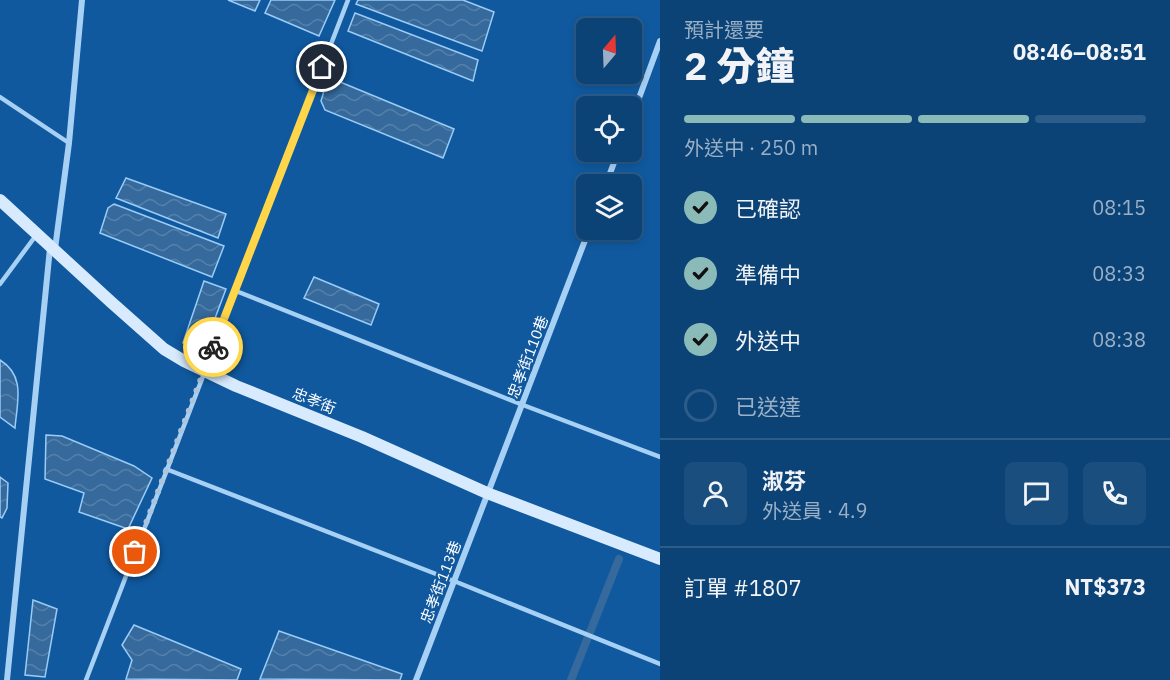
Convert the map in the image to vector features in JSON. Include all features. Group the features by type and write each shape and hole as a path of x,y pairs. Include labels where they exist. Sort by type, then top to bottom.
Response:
{"street":[{"path":"7,680 53,248 69,143 82,0"},
{"path":"640,96 660,42"},
{"name":"忠孝街","path":"0,200 173,355 204,371 362,437 487,493 660,559"},
{"name":"忠孝街110巷","path":"487,493 585,240"},
{"name":"忠孝街113巷","path":"416,680 487,493"}],"lane":[{"path":"86,680 348,0"},
{"path":"0,97 69,143"},
{"path":"0,284 37,234"},
{"path":"236,291 522,405 660,457"},
{"path":"166,469 660,664"}],"water":[{"path":"228,0 260,0 255,11"},
{"path":"271,0 335,0 319,36 265,13"},
{"path":"358,0 463,0 494,12 482,51 356,4"},
{"path":"355,13 478,60 473,81 348,31"},
{"path":"328,77 454,129 443,158 325,110 321,101"},
{"path":"126,178 226,214 218,238 116,198"},
{"path":"114,204 224,246 212,277 100,233 108,208"},
{"path":"314,277 379,304 371,325 304,298"},
{"path":"204,281 226,289 202,353 183,343"},
{"path":"0,360 8,366 17,382 15,428 0,417"},
{"path":"46,435 62,436 134,466 152,478 128,529 79,512 84,493 45,479"},
{"path":"0,477 8,483 7,508 2,518 0,517"},
{"path":"33,600 57,609 45,677 25,675"},
{"path":"134,625 241,669 237,680 126,679 132,660 122,645"},
{"path":"279,631 402,674 400,680 260,679"}],"waterway":[{"path":"571,680 619,559"}],"way so far":[{"path":"135,552 213,347"}],"route":[{"path":"213,347 322,67"}]}
